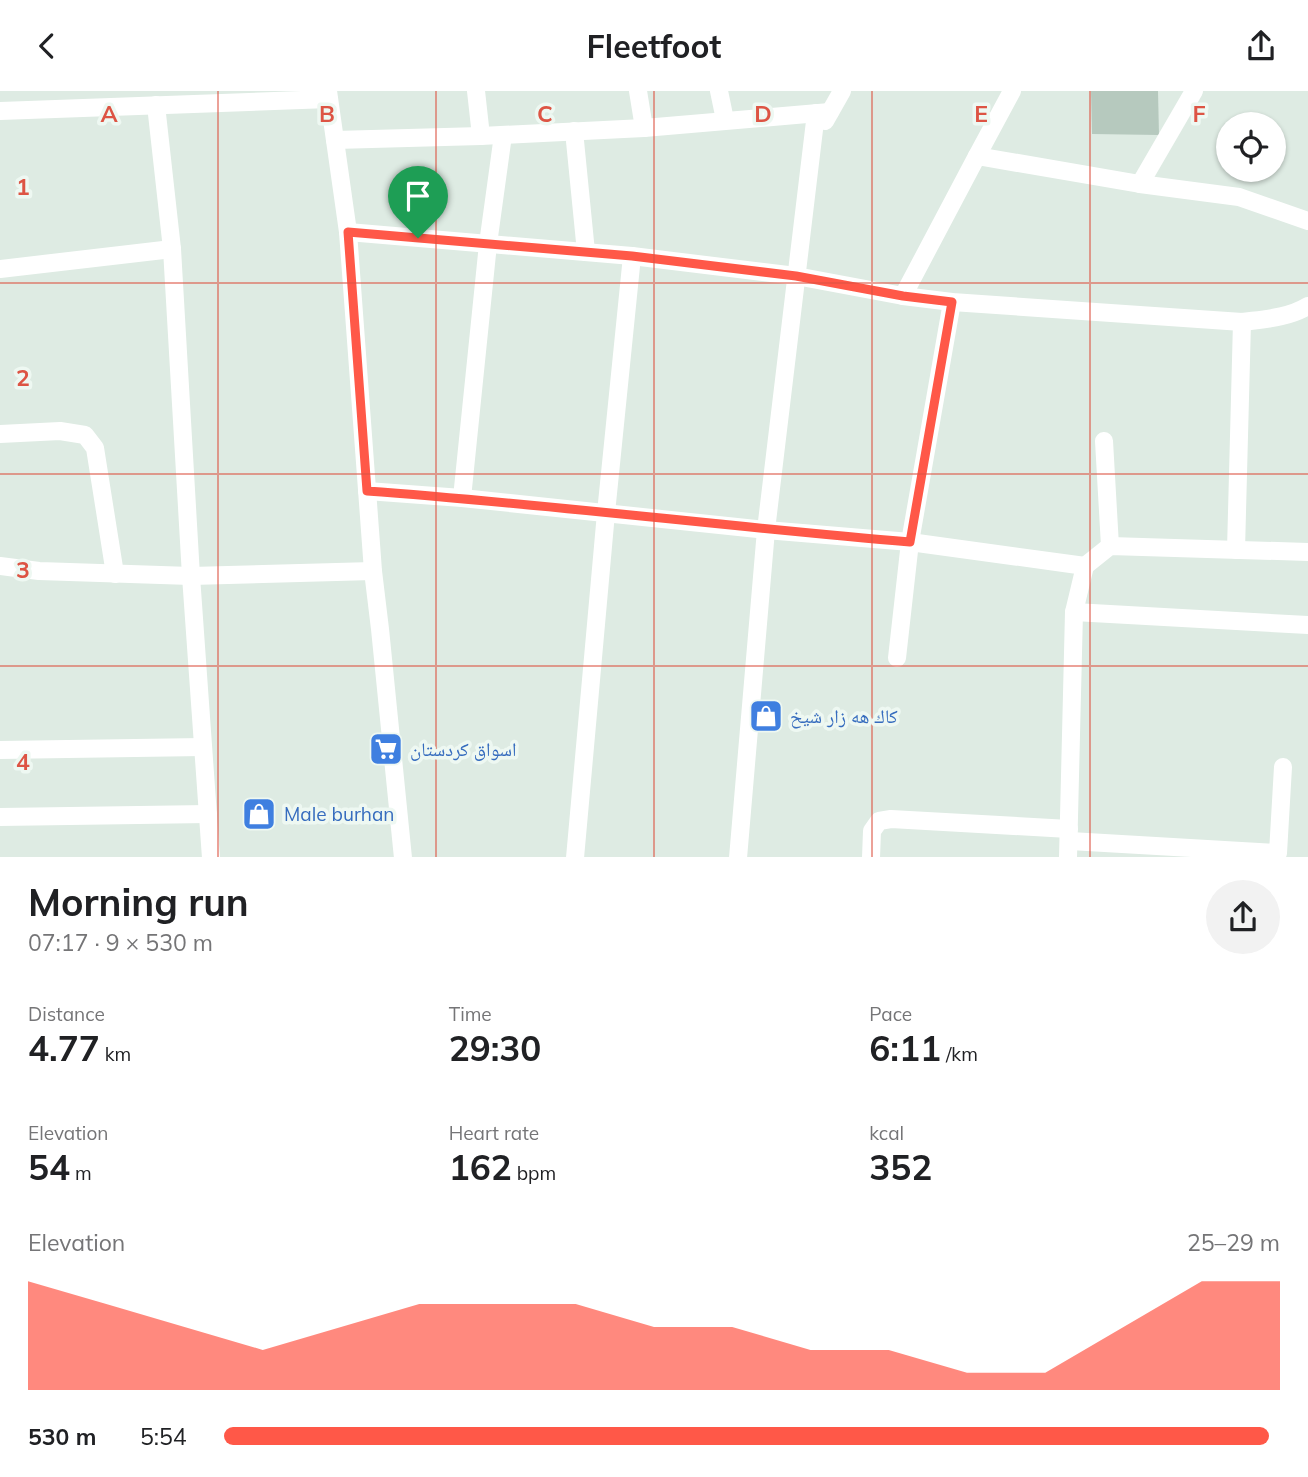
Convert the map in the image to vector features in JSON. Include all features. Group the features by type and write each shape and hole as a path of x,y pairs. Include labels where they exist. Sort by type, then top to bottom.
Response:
{"street":[{"path":"476,91 481,136"},
{"path":"638,91 644,128"},
{"path":"719,91 725,120"},
{"path":"738,857 766,530 812,144 823,113 842,91"},
{"path":"903,296 1012,91"},
{"path":"1140,184 1194,91"},
{"path":"0,111 329,95 348,232 373,571 403,857"},
{"path":"156,105 172,249 211,857"},
{"path":"335,140 644,128 823,113"},
{"path":"574,131 586,252"},
{"path":"462,498 488,244 503,135"},
{"path":"977,156 1140,184 1239,197 1308,222"},
{"path":"348,232 632,256 796,276 903,296 952,302 1242,322 1274,319 1308,306"},
{"path":"0,269 172,249"},
{"path":"575,857 632,256"},
{"path":"897,658 910,542 952,302"},
{"path":"1236,550 1242,322"},
{"path":"0,434 60,431 85,435 96,448 115,574"},
{"path":"1104,441 1110,546"},
{"path":"367,491 910,542 1085,566"},
{"path":"1069,842 1074,612 1085,566 1110,546 1308,552"},
{"path":"0,566 39,571 191,576 373,571"},
{"path":"1074,612 1308,625"},
{"path":"0,750 203,747"},
{"path":"871,857 872,831 879,821 891,819 1069,842 1278,853 1283,767"},
{"path":"0,817 208,814"}],"building":[{"path":"1091,91 1158,91 1159,135 1092,134"}],"place":[{"name":"كاك هه زار شيخ","path":"766,716"},
{"name":"اسواق كردستان","path":"386,749"},
{"name":"Male burhan","path":"259,814"}],"route":[{"path":"348,232 418,238 632,256 796,276 903,296 952,302 910,542 367,491 348,232"}]}
